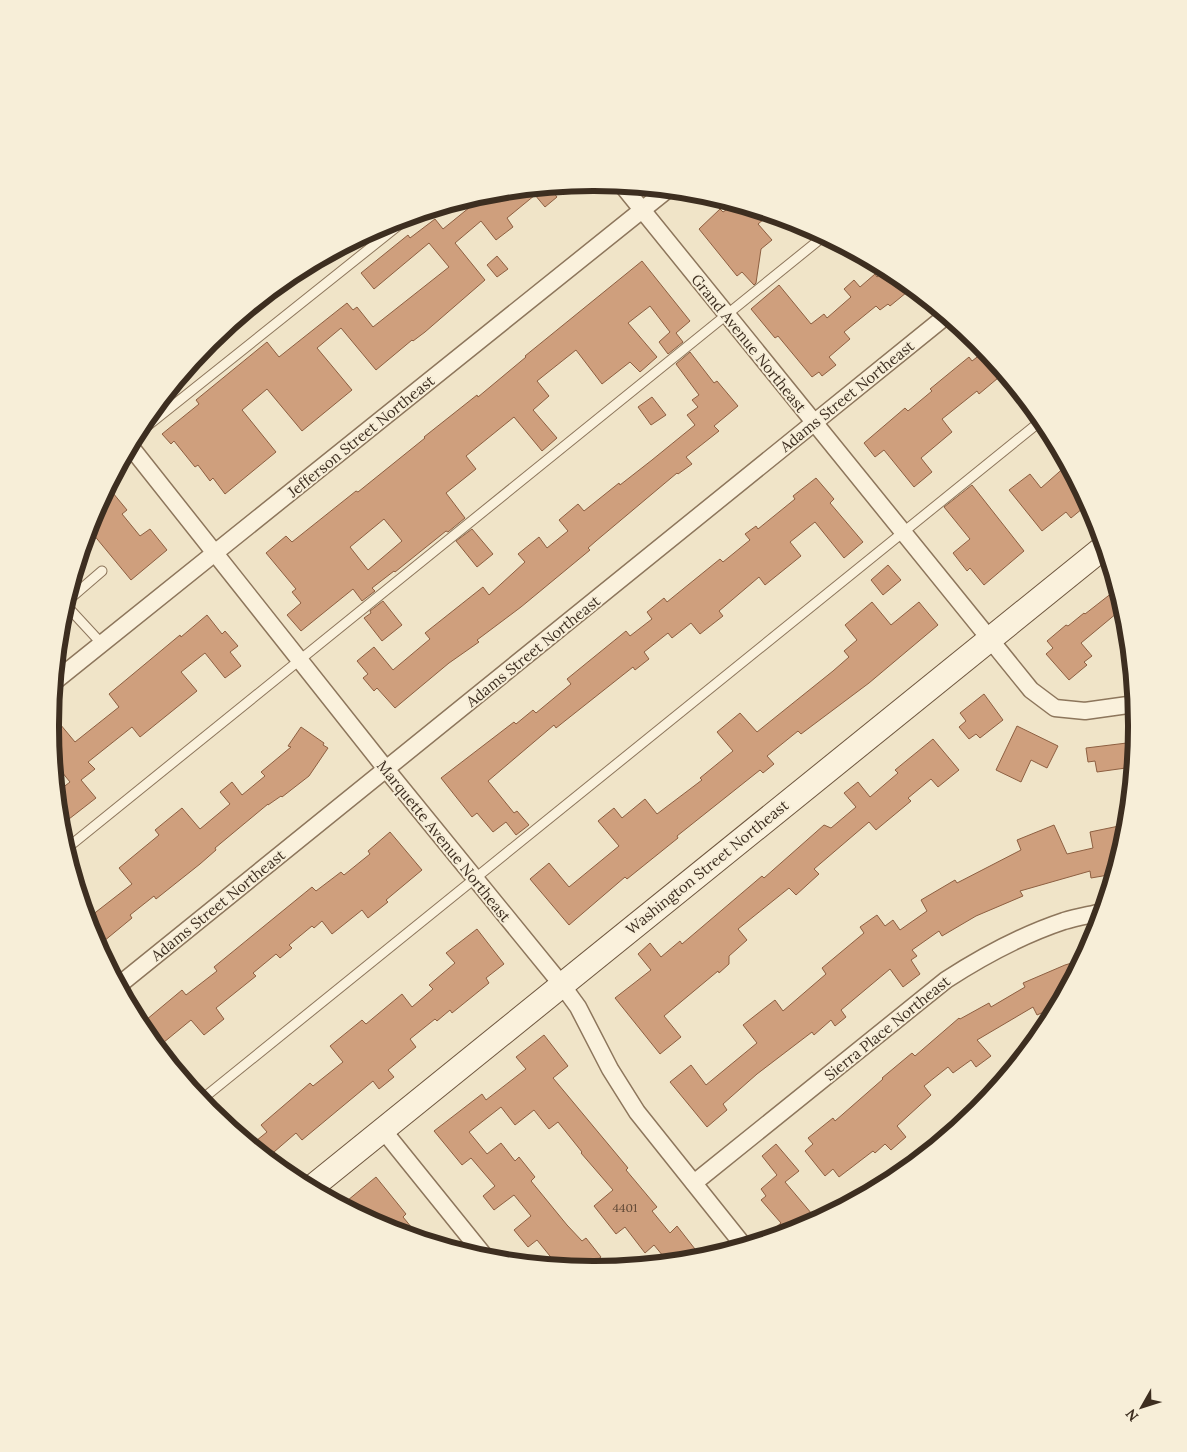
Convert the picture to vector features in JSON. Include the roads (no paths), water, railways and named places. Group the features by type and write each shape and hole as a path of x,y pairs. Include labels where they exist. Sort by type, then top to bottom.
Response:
{"street":[{"name":"Grand Avenue Northeast","path":"628,192 1031,690 1055,708 1085,711 1127,705"},
{"name":"Jefferson Street Northeast","path":"61,676 660,196"},
{"name":"Adams Street Northeast","path":"124,981 941,320"},
{"name":"Marquette Avenue Northeast","path":"135,452 386,770 562,985 578,1007 610,1069 637,1112 740,1240"},
{"name":"Washington Street Northeast","path":"317,1183 1099,551"},
{"name":"Sierra Place Northeast","path":"694,1183 946,980 980,958 1022,938 1066,921 1094,914"},
{"path":"383,1130 478,1248"}],"lane":[{"path":"156,419 393,231"},
{"path":"72,844 818,241"},
{"path":"207,1095 1035,425"},
{"path":"75,595 102,572"},
{"path":"72,610 102,644"}]}
